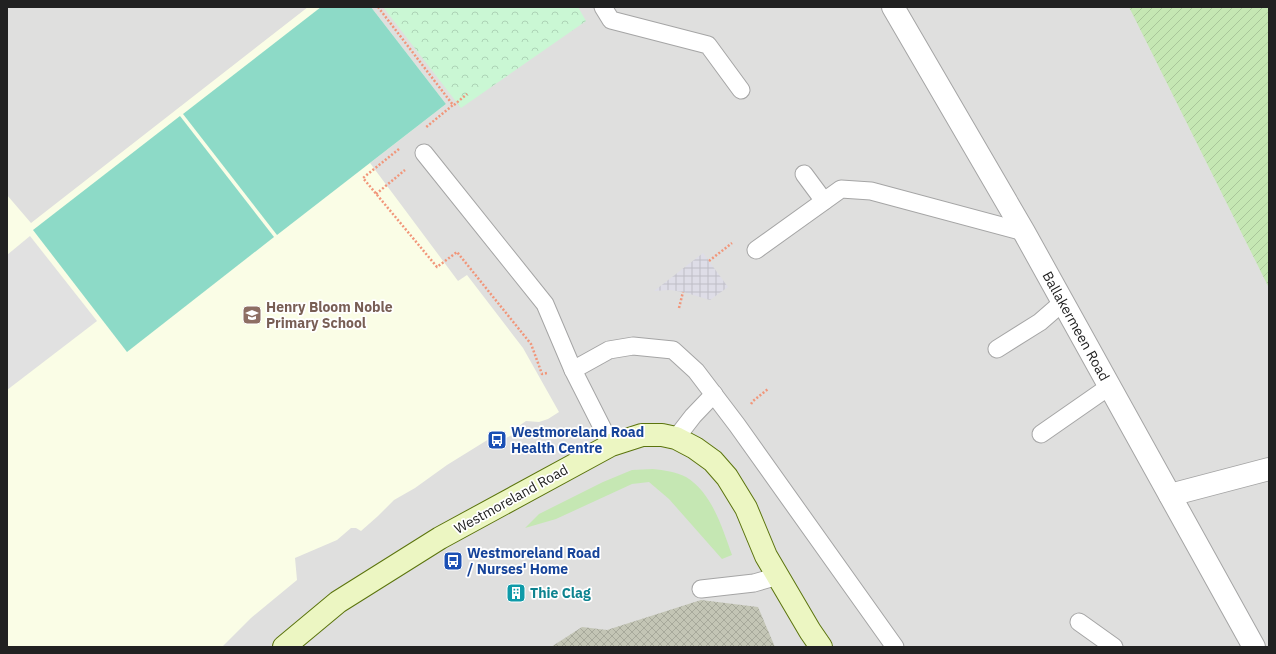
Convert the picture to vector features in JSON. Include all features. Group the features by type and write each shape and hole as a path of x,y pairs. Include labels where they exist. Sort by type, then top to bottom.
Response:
{"main road":[{"name":"Westmoreland Road","path":"284,647 338,602 433,542 611,445 642,435 662,435 676,438 695,448 713,461 727,477 746,508 766,556 821,647"}],"street":[{"name":"Ballakermeen Road","path":"893,7 1024,232 1254,647"},
{"path":"1170,494 1269,469"}],"lane":[{"path":"603,7 611,20 708,45 741,90"},
{"path":"424,153 545,304 573,370 611,445"},
{"path":"804,174 824,201"},
{"path":"756,250 841,189 871,191 1024,232"},
{"path":"997,349 1040,322 1063,302"},
{"path":"573,370 608,350 633,346 673,350 696,371 714,394 895,647"},
{"path":"1041,434 1110,386"},
{"path":"676,438 693,416 714,394"},
{"path":"701,589 754,583 778,576"},
{"path":"1079,622 1114,647"}],"path":[{"path":"378,7 453,105"},
{"path":"423,130 467,94"},
{"path":"405,144 362,178 437,268 457,252 531,344 542,374 552,371"},
{"path":"376,194 424,153"},
{"path":"709,261 737,239"},
{"path":"679,308 683,292"},
{"path":"750,407 753,401 768,389"}],"shaded area":[{"path":"7,7 1269,7 1269,647 7,647"},
{"name":"Henry Bloom Noble Primary School","path":"308,7 371,7 446,104 370,163 458,281 467,275 523,348 559,412 548,419 539,422 526,421 516,428 516,433 506,438 503,433 489,439 447,465 415,488 394,500 361,531 356,528 351,528 337,540 295,558 297,580 251,618 222,647 7,647 7,195 31,223"},
{"path":"30,236 97,321 7,390 7,255"},
{"path":"703,253 728,287 710,300 683,292 670,290 654,291"},
{"path":"701,600 758,607 775,647 551,647 582,627 607,630"}],"green space":[{"path":"321,7 371,7 446,104 277,235 183,114"},
{"path":"383,7 578,7 586,21 461,108"},
{"path":"1129,7 1269,7 1269,288"},
{"path":"180,116 274,237 127,352 33,230"},
{"path":"653,469 686,477 703,492 720,522 732,555 722,559 669,499 649,482 632,484 556,519 525,528 539,514 603,482 632,470"}],"place":[{"name":"Henry Bloom Noble Primary School","path":"252,315"},
{"name":"Westmoreland Road Health Centre","path":"497,440"},
{"name":"Westmoreland Road / Nurses' Home","path":"453,561"},
{"name":"Thie Clag","path":"516,593"}]}
